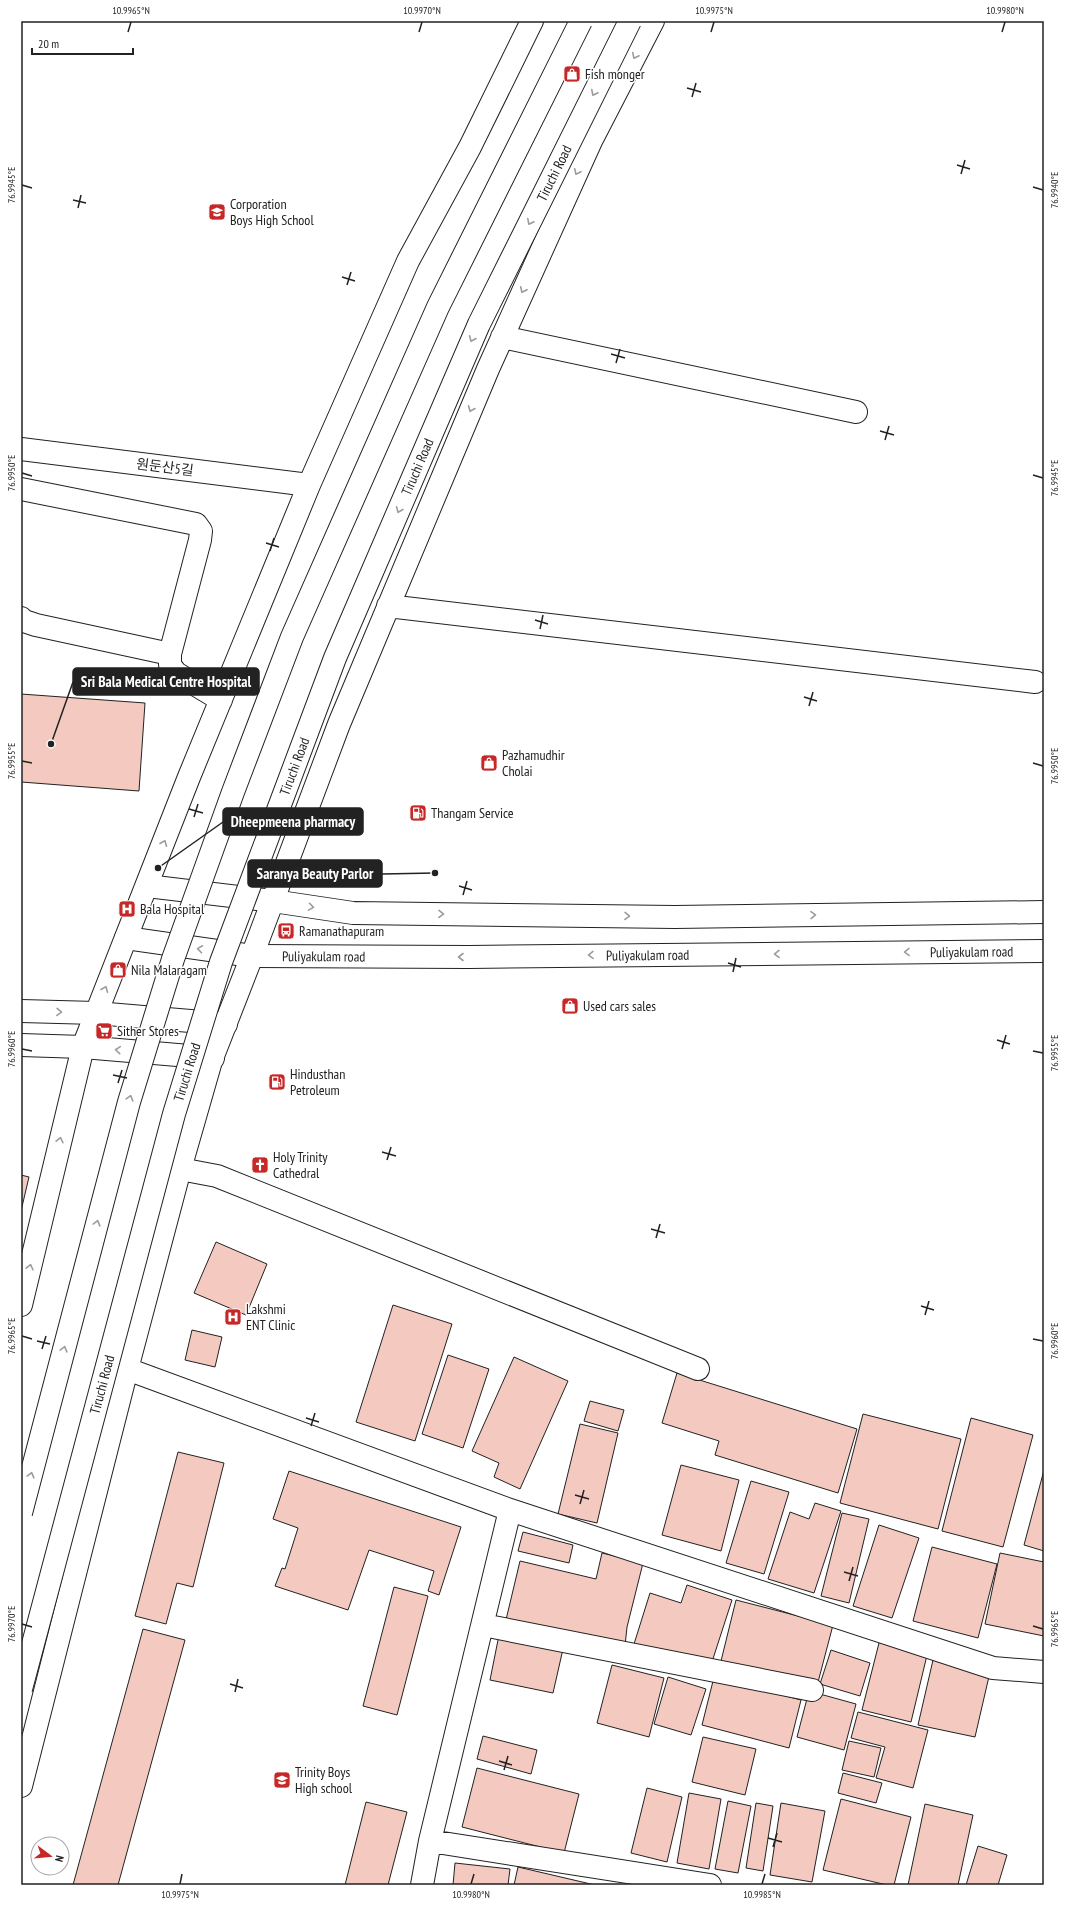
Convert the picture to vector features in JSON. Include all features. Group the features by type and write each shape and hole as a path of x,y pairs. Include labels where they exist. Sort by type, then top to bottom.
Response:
{"main road":[{"path":"21,1305 83,1047 96,1013 309,485 408,261 470,147 532,21"},
{"path":"21,1513 129,1102 173,960 292,637 438,307 581,21"},
{"name":"Tiruchi Road","path":"21,1689 174,1114 222,962 335,658 476,331 630,21"},
{"path":"21,1786 127,1369 180,1169 213,1058 338,724 502,336 591,141 653,21"},
{"path":"502,336 856,412"},
{"name":"원둔산5길","path":"21,449 309,485"},
{"path":"21,489 196,524 200,531 200,540 170,654 170,665 176,673 221,700"},
{"path":"388,606 1035,682"},
{"path":"21,618 24,621 36,625 170,654"},
{"path":"147,886 273,901 353,913 675,917 1044,912"},
{"name":"Puliyakulam road","path":"126,938 252,956 485,957 1044,951"},
{"path":"21,1012 96,1013 226,1024"},
{"path":"21,1045 83,1047 213,1058"},
{"path":"180,1169 217,1176 698,1369"},
{"path":"127,1369 510,1510 993,1668 1044,1672"},
{"path":"422,1885 430,1841 510,1510"},
{"path":"483,1625 812,1690"},
{"path":"430,1841 710,1885"}],"building":[{"path":"21,694 145,703 139,791 21,782"},
{"path":"21,1175 29,1177 21,1211"},
{"path":"216,1242 267,1264 246,1315 194,1293"},
{"path":"393,1305 452,1324 415,1441 356,1422"},
{"path":"192,1330 222,1337 215,1367 185,1360"},
{"path":"448,1355 489,1369 463,1448 422,1434"},
{"path":"514,1357 568,1381 520,1489 494,1477 499,1463 472,1451"},
{"path":"677,1373 857,1429 838,1493 715,1455 719,1441 662,1423"},
{"path":"590,1401 624,1410 618,1431 584,1421"},
{"path":"863,1414 961,1439 938,1529 840,1503"},
{"path":"971,1418 1033,1435 1003,1547 942,1531"},
{"path":"580,1424 618,1433 597,1523 558,1514"},
{"path":"178,1452 224,1463 193,1587 177,1583 166,1624 135,1616"},
{"path":"681,1465 739,1480 721,1551 662,1535"},
{"path":"1044,1470 1044,1551 1024,1545"},
{"path":"289,1471 461,1527 439,1595 428,1591 434,1571 369,1550 348,1610 275,1586 282,1568 285,1569 298,1528 273,1519"},
{"path":"751,1481 789,1492 764,1574 726,1563"},
{"path":"815,1503 841,1511 814,1593 768,1579 790,1512 809,1519"},
{"path":"842,1513 869,1519 849,1603 821,1596"},
{"path":"879,1525 919,1538 892,1618 853,1606"},
{"path":"523,1532 573,1545 569,1563 518,1551"},
{"path":"932,1547 997,1564 978,1638 913,1621"},
{"path":"602,1553 643,1563 627,1627 625,1646 505,1624 520,1561 596,1579"},
{"path":"1000,1553 1044,1562 1044,1636 985,1624"},
{"path":"687,1585 732,1600 710,1668 634,1644 650,1593 681,1603"},
{"path":"394,1587 428,1596 397,1715 363,1706"},
{"path":"736,1600 833,1625 817,1686 721,1661"},
{"path":"143,1629 185,1640 118,1885 73,1885"},
{"path":"499,1635 563,1649 553,1693 490,1680"},
{"path":"880,1639 928,1651 911,1722 862,1710"},
{"path":"831,1650 870,1663 860,1696 820,1684"},
{"path":"933,1660 990,1672 975,1737 918,1725"},
{"path":"612,1665 664,1678 649,1737 597,1723"},
{"path":"668,1677 706,1689 691,1735 654,1724"},
{"path":"714,1677 801,1700 789,1748 702,1725"},
{"path":"809,1691 856,1704 844,1750 797,1737"},
{"path":"858,1712 928,1730 913,1788 876,1778 885,1747 851,1738"},
{"path":"483,1736 537,1750 531,1774 477,1759"},
{"path":"703,1737 756,1749 745,1795 692,1782"},
{"path":"849,1741 881,1748 874,1777 842,1770"},
{"path":"477,1768 579,1794 564,1853 462,1827"},
{"path":"843,1773 882,1783 876,1803 838,1793"},
{"path":"647,1788 682,1797 667,1862 631,1853"},
{"path":"689,1793 721,1799 709,1869 677,1863"},
{"path":"841,1799 911,1817 894,1885 887,1885 823,1870"},
{"path":"728,1801 751,1806 738,1873 715,1869"},
{"path":"366,1802 407,1812 388,1885 345,1885"},
{"path":"756,1803 773,1806 763,1871 746,1868"},
{"path":"781,1803 825,1811 812,1882 770,1875"},
{"path":"925,1804 973,1815 958,1885 908,1885"},
{"path":"978,1846 1007,1855 998,1885 966,1885"},
{"path":"455,1863 510,1869 508,1885 453,1885"},
{"path":"518,1867 595,1885 514,1885"}],"place":[{"name":"Fish monger","path":"572,74"},
{"name":"Corporation Boys High School","path":"217,212"},
{"name":"Sri Bala Medical Centre Hospital","path":"51,744"},
{"name":"Pazhamudhir Cholai","path":"489,763"},
{"name":"Thangam Service","path":"418,813"},
{"name":"Dheepmeena pharmacy","path":"158,868"},
{"name":"Saranya Beauty Parlor","path":"435,873"},
{"name":"Bala Hospital","path":"127,909"},
{"name":"Ramanathapuram","path":"286,931"},
{"name":"Nila Malaragam","path":"118,970"},
{"name":"Used cars sales","path":"570,1006"},
{"name":"Sither Stores","path":"104,1031"},
{"name":"Hindusthan Petroleum","path":"277,1082"},
{"name":"Holy Trinity Cathedral","path":"260,1165"},
{"name":"Lakshmi ENT Clinic","path":"233,1317"},
{"name":"Trinity Boys High school","path":"282,1780"}]}
